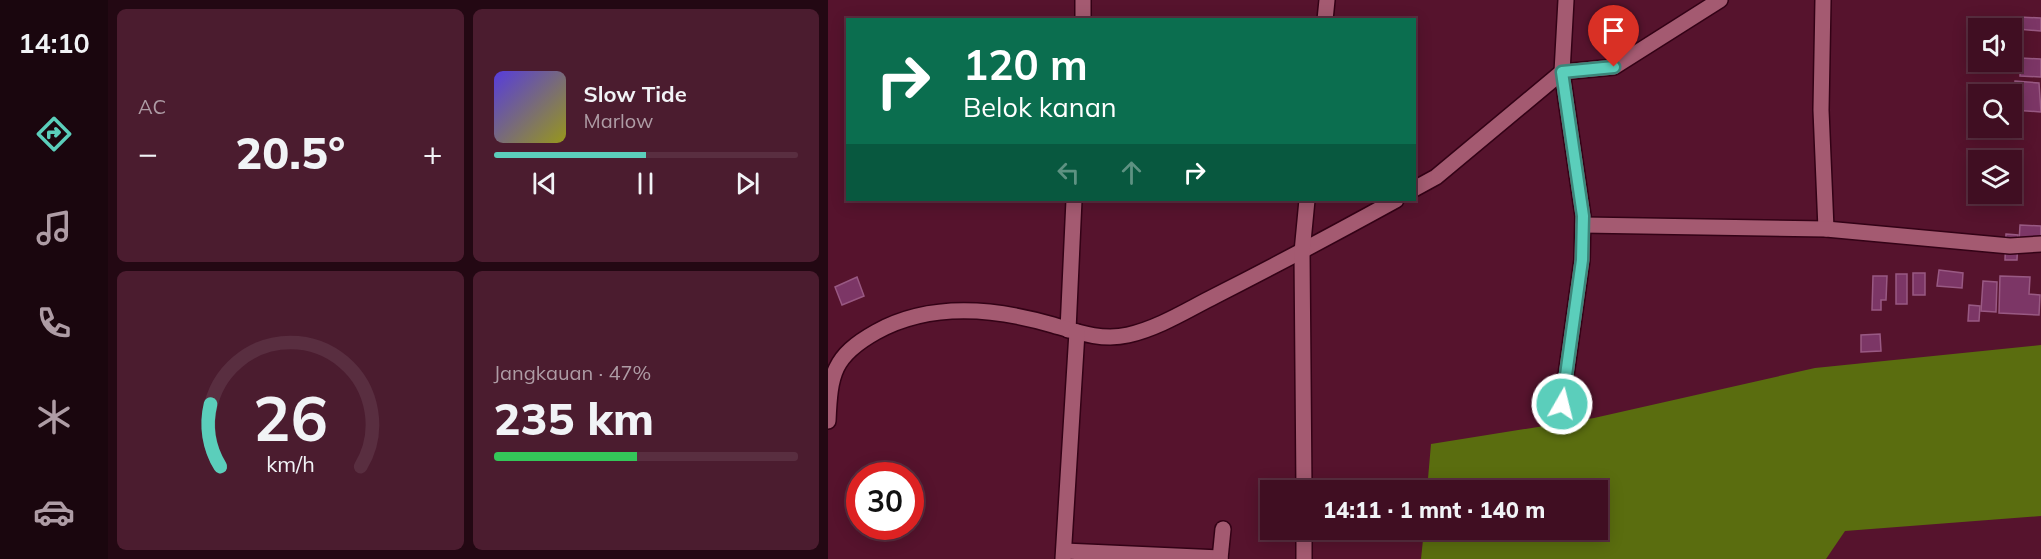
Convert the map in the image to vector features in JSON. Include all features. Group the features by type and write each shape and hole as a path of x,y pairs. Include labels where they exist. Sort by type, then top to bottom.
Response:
{"street":[{"path":"1083,0 1083,18"},
{"path":"1325,18 1327,0"},
{"path":"1562,404 1582,260 1583,225 1562,72 1566,0"},
{"path":"1416,188 1436,177 1562,72 1614,67 1719,0"},
{"path":"1823,0 1821,110 1826,229"},
{"path":"1074,201 1064,555 1220,558 1223,529"},
{"path":"1304,480 1302,252 1307,201"},
{"path":"828,421 831,371 856,343 898,320 933,312 979,310 1101,337 1127,336 1154,327 1302,252 1394,201"},
{"path":"1583,225 1826,229 2010,246 2041,244"},
{"path":"1304,540 1304,559"}],"green space":[{"path":"2041,345 2041,516 1845,531 1826,559 1421,559 1423,540 1608,540 1608,480 1428,480 1431,444 1594,418 1815,368"}],"building":[{"path":"2019,17 2041,18 2041,31 2022,29 2022,18"},
{"path":"2022,58 2041,59 2041,77 2020,76"},
{"path":"2015,81 2039,83 2041,112 2022,111 2022,84 2015,84"},
{"path":"2020,225 2041,226 2041,243 2019,242"},
{"path":"2006,234 2018,235 2017,260 2005,260"},
{"path":"1939,270 1963,273 1962,288 1937,286"},
{"path":"1913,273 1925,273 1925,295 1913,295"},
{"path":"1896,274 1907,274 1907,304 1896,304"},
{"path":"1873,276 1887,276 1886,300 1881,300 1881,310 1872,310"},
{"path":"2000,276 2030,277 2029,294 2040,295 2039,315 1999,313"},
{"path":"857,277 864,296 842,305 835,287"},
{"path":"1983,281 1997,282 1996,312 1981,311"},
{"path":"1969,305 1980,306 1979,321 1968,321"},
{"path":"1880,334 1881,351 1861,352 1861,335"}],"route":[{"path":"1562,404 1582,260 1583,216 1562,72 1614,67"}]}
